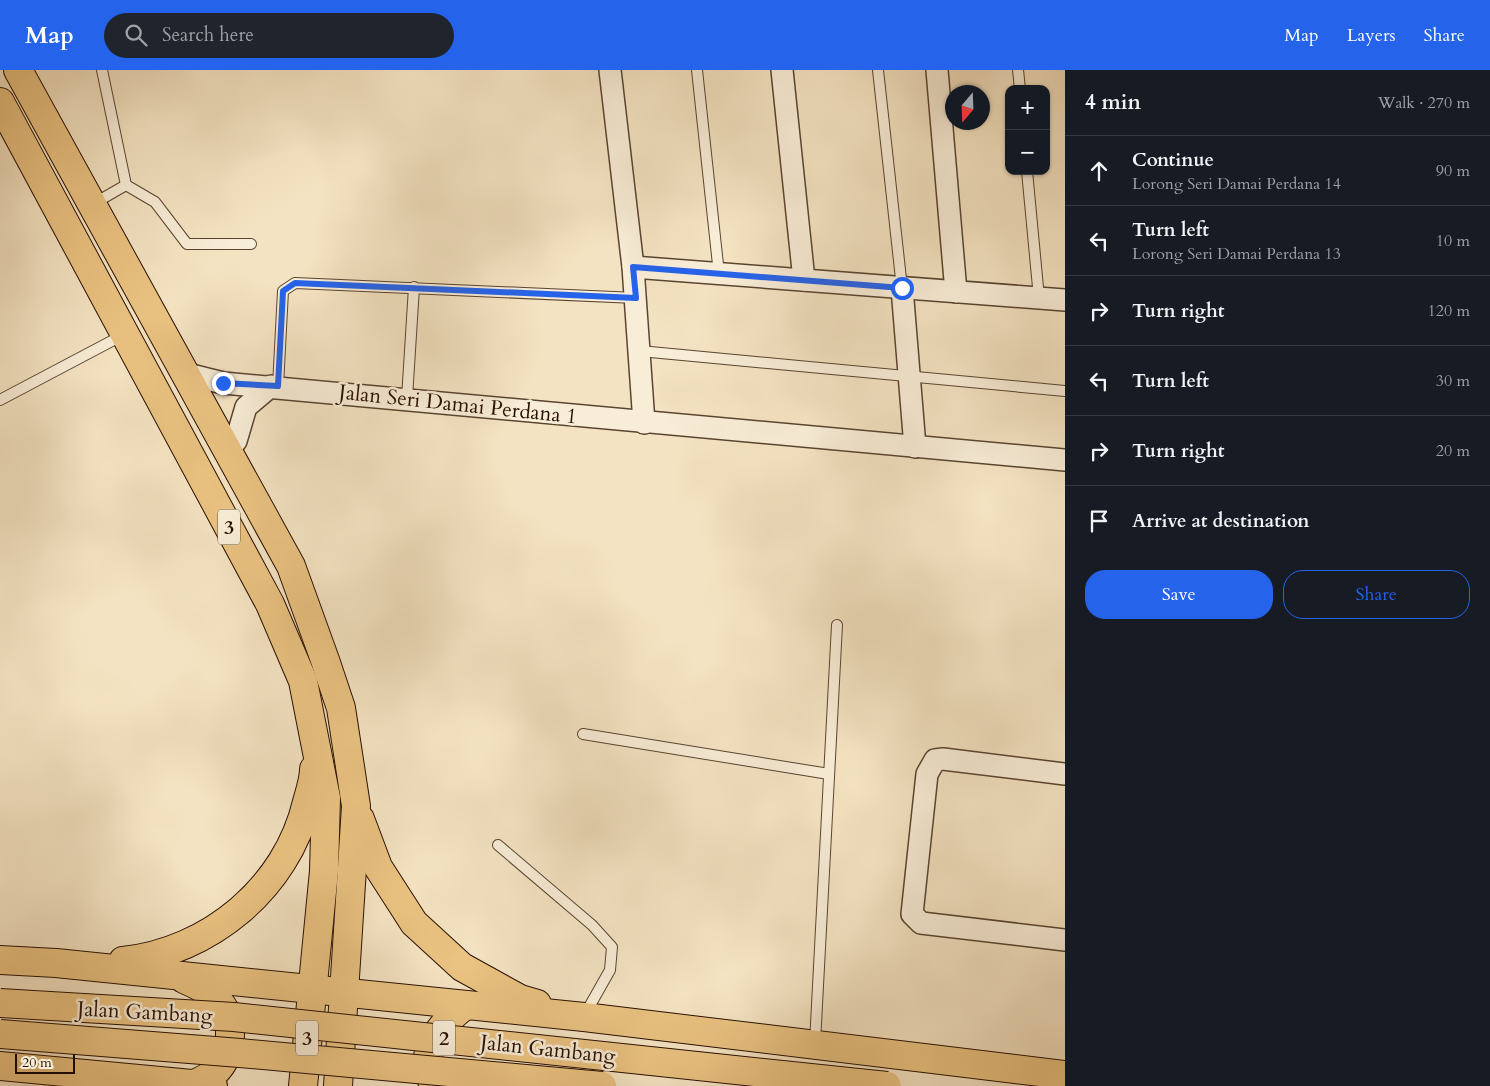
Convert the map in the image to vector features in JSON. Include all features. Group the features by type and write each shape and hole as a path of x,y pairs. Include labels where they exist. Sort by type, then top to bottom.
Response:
{"highway":[{"name":"3","path":"26,73 92,205 187,374 291,566 326,660 341,708 356,806 338,1086"},
{"name":"3","path":"0,102 270,604 303,681 315,732 326,798 324,872 303,1086"},
{"path":"56,963 99,963 143,959 186,946 224,924 258,895 285,859 303,819 314,776 315,732"},
{"path":"356,806 378,867 414,922 462,967 520,1000 584,1017"},
{"path":"0,960 56,963 584,1017 1065,1075"},
{"path":"0,1066 204,1085 216,1071 228,1050 230,1026 220,1003 202,987 178,976"},
{"name":"Jalan Gambang","path":"0,1003 234,1017 887,1086"},
{"path":"435,1086 430,1078 428,1057 433,1036 446,1020 466,1005"},
{"name":"Jalan Gambang","path":"0,1034 240,1052 602,1086"}],"street":[{"path":"610,70 636,298 644,423"},
{"path":"782,70 804,280"},
{"path":"937,70 956,292"},
{"path":"633,267 1065,300"},
{"path":"902,288 915,447 1065,460"},
{"name":"Jalan Seri Damai Perdana 1","path":"187,374 223,383 407,398 644,423 915,447"},
{"path":"228,450 236,441 246,407 275,386"},
{"path":"1065,774 943,759 935,760 927,774 912,914 921,923 1065,940"}],"lane":[{"path":"102,70 126,185 155,202 187,244 251,244"},
{"path":"696,70 719,274"},
{"path":"878,70 902,288"},
{"path":"1018,70 1020,85"},
{"path":"1027,175 1039,298"},
{"path":"92,205 126,185"},
{"path":"275,386 283,291 295,283 636,298"},
{"path":"407,398 414,287"},
{"path":"0,400 126,334"},
{"path":"640,351 1065,391"},
{"path":"814,1046 837,625"},
{"path":"583,734 829,774"},
{"path":"498,845 592,925 612,947 610,970 584,1017"}],"route":[{"path":"223,383 278,386 283,291 295,283 636,298 633,267 902,288"}]}
